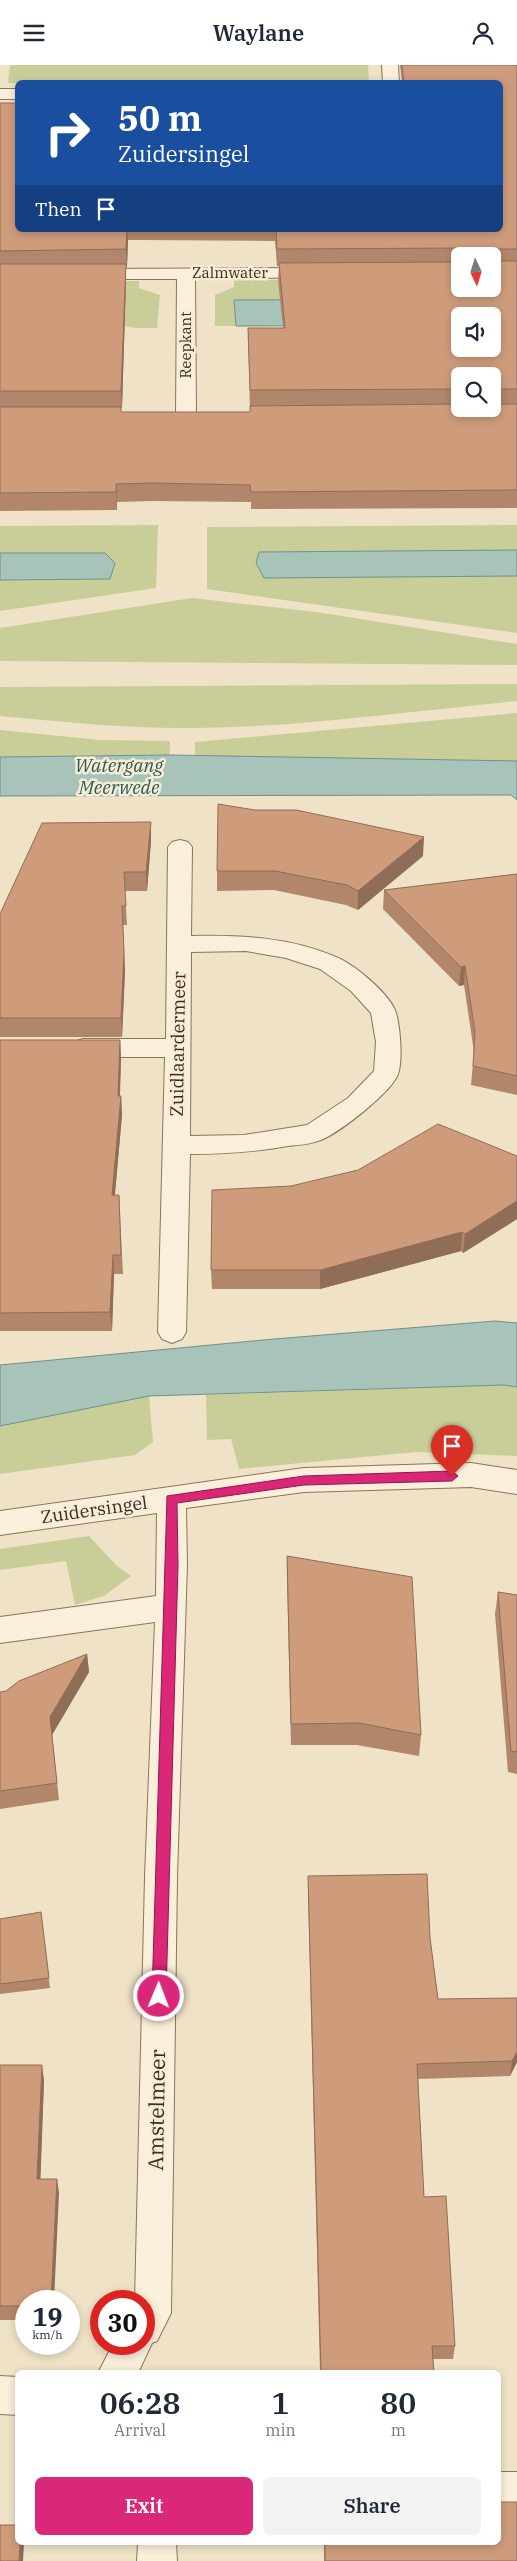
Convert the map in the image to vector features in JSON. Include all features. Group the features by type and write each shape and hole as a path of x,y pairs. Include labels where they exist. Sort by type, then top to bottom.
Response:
{"street":[{"path":"390,65 391,80"},
{"path":"0,94 15,94"},
{"name":"Reepkant","path":"186,273 186,416"},
{"name":"Zalmwater","path":"69,274 333,273"},
{"path":"166,416 206,416"},
{"name":"Zuidlaardermeer","path":"172,1332 177,1145 180,847"},
{"path":"177,1145 244,1145 314,1133 357,1104 386,1073 388,1041 383,1011 360,985 329,963 288,950 246,943 180,944"},
{"path":"59,1048 177,1048"},
{"name":"Zuidersingel","path":"0,1523 304,1480 470,1475 517,1482"},
{"name":"Amstelmeer","path":"153,2290 171,1499"},
{"path":"0,1630 170,1607"},
{"path":"118,2370 127,2355"},
{"path":"0,2395 15,2395"},
{"path":"501,2491 517,2491"},
{"path":"157,2545 157,2561"}],"green space":[{"path":"10,65 368,65 369,80 15,80 15,83 8,83"},
{"path":"451,279 451,297 501,297 501,293 517,299 234,301 236,326 215,326 215,295 234,287 234,280"},
{"path":"0,281 139,281 139,288 160,295 157,328 136,328 0,302"},
{"path":"158,525 156,588 0,611 0,580 110,579 115,563 104,553 0,553 0,526"},
{"path":"517,525 517,550 259,552 256,563 264,578 517,576 517,633 207,589 207,527"},
{"path":"192,598 317,612 517,644 517,665 0,661 0,628"},
{"path":"517,684 517,701 276,725 196,728 147,727 98,725 0,716 0,687"},
{"path":"517,713 517,761 195,756 195,742"},
{"path":"0,730 100,740 170,741 170,755 0,757"},
{"path":"504,1385 517,1387 517,1456 416,1452 239,1469 231,1439 207,1440 206,1395"},
{"path":"149,1396 153,1442 135,1455 0,1474 0,1426"},
{"path":"89,1536 116,1565 131,1576 104,1596 75,1605 66,1561 0,1570 0,1549"}],"water":[{"path":"517,299 501,310 501,307 451,307 451,325 236,326 234,300"},
{"path":"517,550 517,576 264,578 256,563 259,552"},
{"path":"0,553 105,553 115,563 110,579 0,580"},
{"name":"Watergang Meerwede","path":"170,755 517,761 517,800 511,795 0,796 0,757"},
{"path":"495,1321 517,1323 517,1387 504,1385 149,1396 0,1426 0,1365 274,1339"}],"building":[{"path":"402,65 517,65 517,249 501,249 501,247 451,247 277,249 276,232 503,232 503,80 404,80"},
{"path":"0,103 15,103 15,232 127,232 126,249 0,251"},
{"path":"501,261 517,261 517,389 501,389 501,367 451,367 451,389 250,390 248,328 285,328 279,263 451,262 451,297 501,297"},
{"path":"0,264 126,264 121,391 0,391"},
{"path":"451,404 451,417 501,417 501,404 517,404 517,490 251,492 250,485 152,483 116,484 116,492 0,493 0,407 121,407 121,412 250,412 250,406"},
{"path":"218,804 255,810 296,810 424,837 358,891 347,885 275,871 217,871"},
{"path":"151,822 146,872 124,872 126,906 122,906 124,952 121,1018 0,1018 0,914 42,823"},
{"path":"517,874 517,1076 473,1066 475,1032 465,966 461,967 384,890"},
{"path":"0,1040 120,1040 118,1096 121,1096 112,1195 119,1195 121,1255 113,1255 110,1312 0,1313"},
{"path":"438,1124 517,1156 517,1201 465,1234 462,1232 320,1270 211,1270 212,1190 291,1186 358,1170"},
{"path":"287,1556 412,1577 421,1735 359,1723 291,1724"},
{"path":"498,1592 517,1595 517,1752 511,1751"},
{"path":"87,1654 50,1717 57,1783 0,1791 0,1692 6,1691 19,1681"},
{"path":"427,1874 430,1938 438,1999 517,1998 517,2052 512,2061 417,2064 424,2197 446,2196 455,2346 432,2346 434,2370 321,2370 308,1876"},
{"path":"41,1912 49,1978 0,1984 0,1919"},
{"path":"0,2065 42,2065 37,2179 57,2179 52,2290 15,2290 15,2306 0,2306"},
{"path":"501,2502 517,2502 517,2561 325,2561 325,2545 501,2545"},
{"path":"0,2525 15,2525 15,2545 20,2545 19,2561 0,2561"}],"route":[{"path":"159,1996 161,1877 172,1565 171,1499 304,1480 452,1476"}]}
